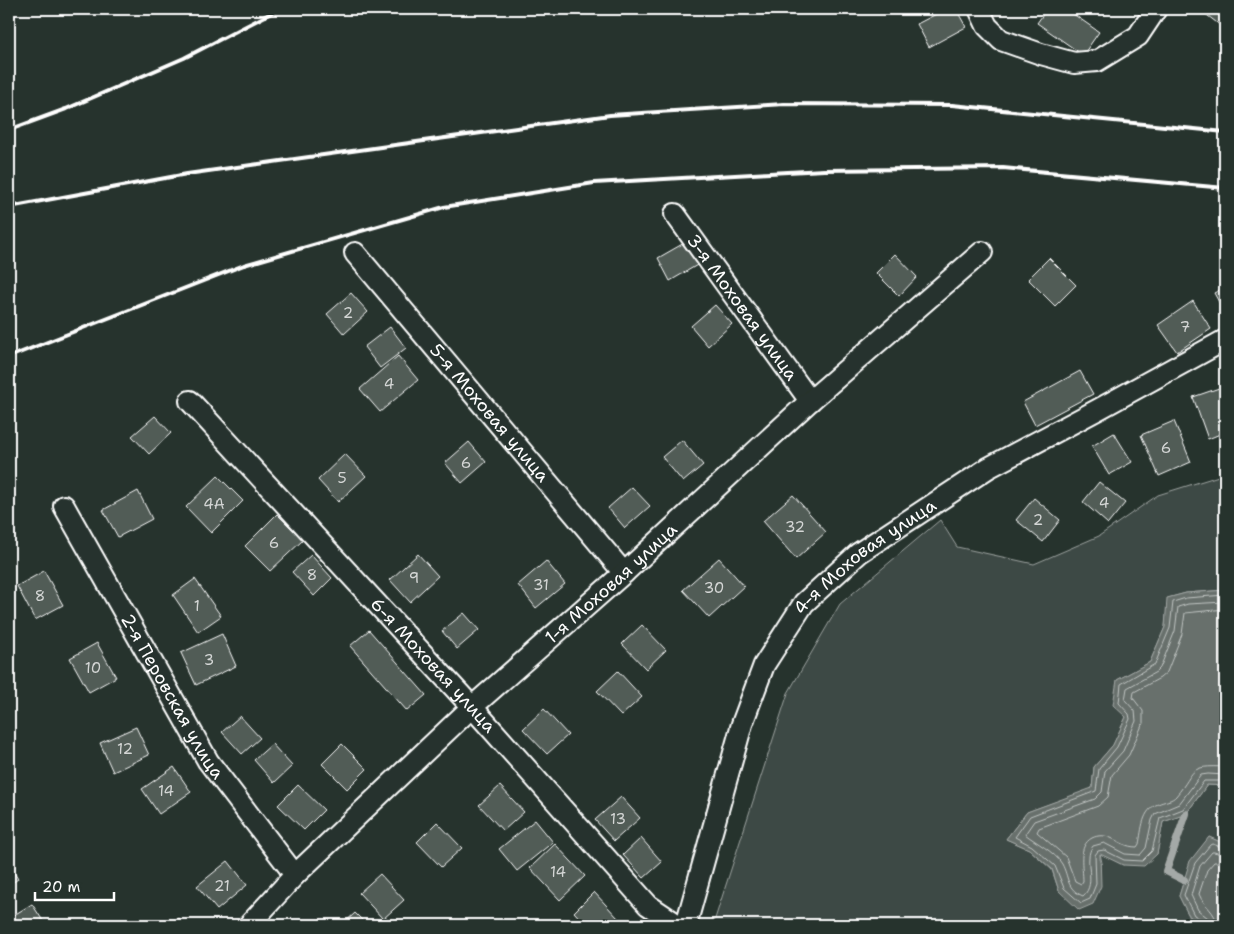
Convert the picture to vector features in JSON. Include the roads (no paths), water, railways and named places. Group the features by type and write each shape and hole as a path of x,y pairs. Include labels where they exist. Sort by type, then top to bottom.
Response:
{"street":[{"path":"979,9 987,26 1001,40 1074,63 1097,61 1138,36 1156,9"},
{"name":"3-я Моховая улица","path":"676,214 810,401"},
{"name":"1-я Моховая улица","path":"249,925 296,875 472,707 624,573 810,401 982,252"},
{"name":"5-я Моховая улица","path":"355,253 624,573"},
{"name":"4-я Моховая улица","path":"686,925 742,724 764,665 804,603 859,553 988,468 1225,340"},
{"name":"6-я Моховая улица","path":"190,401 472,707 648,905 678,925"},
{"name":"2-я Перовская улица","path":"64,506 208,761 296,875"}],"water":[{"path":"1225,590 1225,786 1207,785 1186,814 1163,822 1157,854 1144,866 1123,865 1100,854 1101,886 1093,904 1079,910 1059,891 1052,869 1029,849 1006,839 1027,812 1092,788 1094,767 1113,745 1126,717 1113,705 1117,680 1150,662 1165,627 1167,598 1186,593"},
{"path":"1209,837 1225,844 1225,925 1206,925 1195,921 1191,918 1179,896 1190,861"}],"waterway":[{"path":"1184,880 1166,871 1186,814"}],"railway":[{"path":"9,130 66,109 184,58 279,9"},
{"path":"9,207 187,174 610,115 784,104 952,105 1225,132"},
{"path":"9,357 244,265 444,207 594,183 824,170 1003,168 1225,188"}]}
